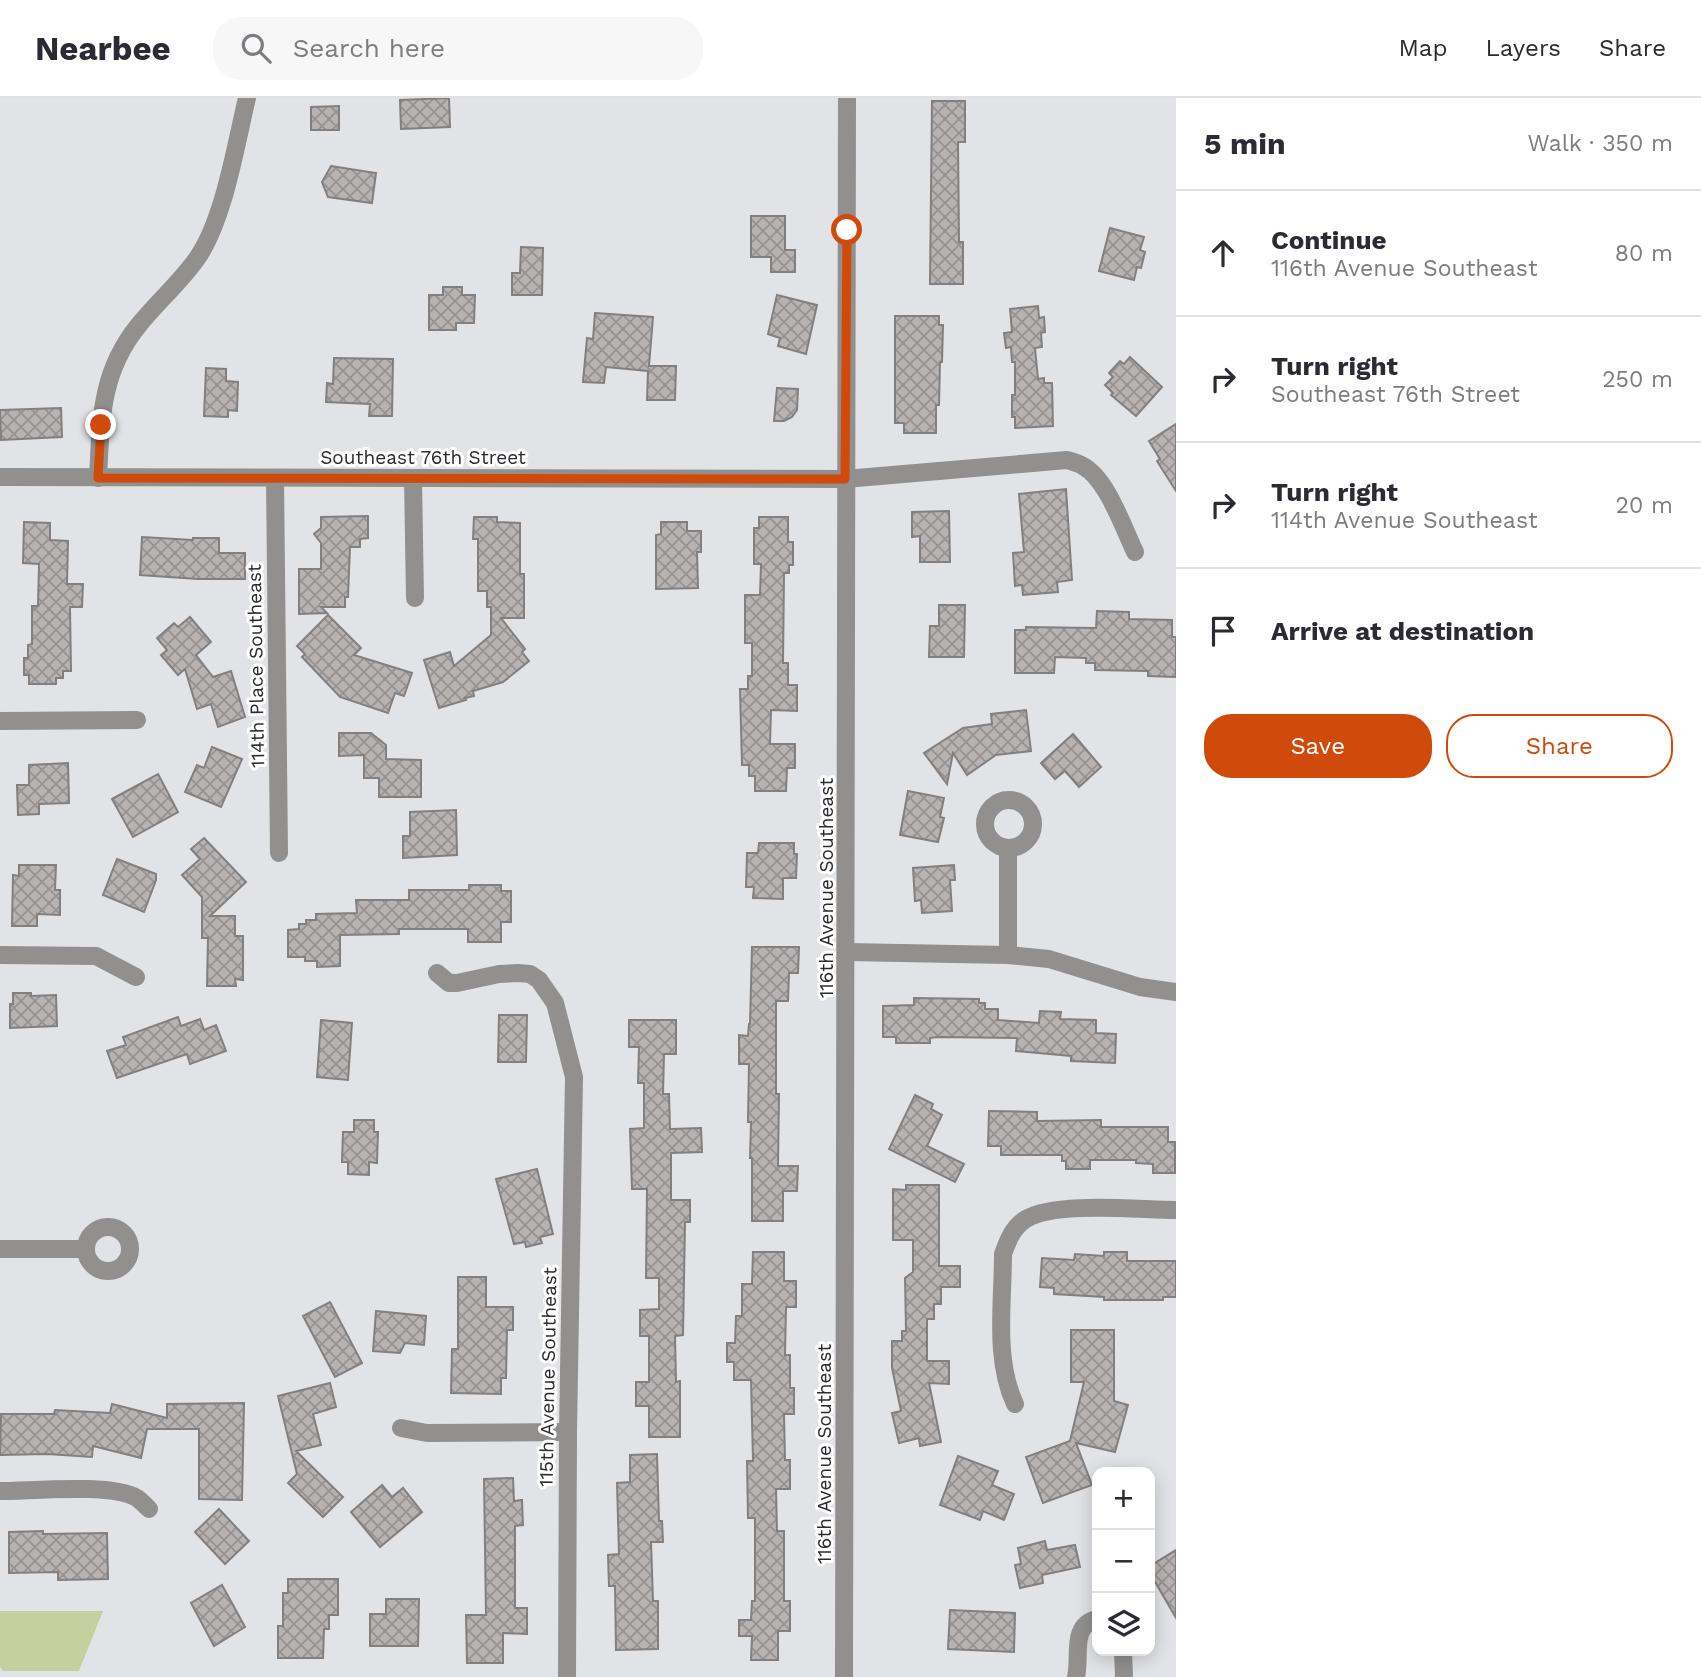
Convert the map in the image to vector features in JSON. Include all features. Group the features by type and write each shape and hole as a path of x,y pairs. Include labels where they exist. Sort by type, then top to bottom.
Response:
{"street":[{"path":"98,478 102,413 111,371 118,354 138,326 199,257 214,224 247,98"},
{"name":"116th Avenue Southeast","path":"844,1677 847,98"},
{"name":"Southeast 76th Street","path":"0,477 845,479 1068,460 1083,465 1105,489 1135,552"},
{"name":"114th Place Southeast","path":"275,478 279,853"},
{"path":"413,478 415,598"},
{"path":"0,721 138,720"},
{"path":"1007,955 1008,849"},
{"path":"847,952 1007,955 1049,959 1140,987 1176,992"},
{"path":"0,955 96,956 136,977"},
{"name":"115th Avenue Southeast","path":"437,973 449,983 518,973 530,974 539,980 555,1003 574,1077 567,1677"},
{"path":"1015,1405 1007,1388 1002,1366 1003,1254 1015,1228 1026,1219 1042,1212 1062,1209 1176,1210"},
{"path":"0,1250 86,1250"},
{"path":"401,1428 427,1433 568,1432"},
{"path":"0,1491 100,1490 136,1498 149,1509"},
{"path":"1076,1677 1078,1640 1082,1628 1092,1620"},
{"path":"1123,1656 1124,1677"}],"green space":[{"path":"0,1611 103,1611 79,1671 3,1671 0,1667"}],"building":[{"path":"449,98 450,127 401,129 400,100"},
{"path":"932,101 965,101 965,142 958,142 959,242 963,242 963,284 930,284"},
{"path":"339,106 339,130 311,130 311,107"},
{"path":"331,166 376,173 372,203 328,197 322,182"},
{"path":"751,216 785,216 785,250 795,250 795,272 771,272 771,257 751,257"},
{"path":"1110,228 1144,237 1140,250 1145,252 1141,268 1137,267 1134,280 1099,271"},
{"path":"521,247 543,248 542,295 512,295 512,273 520,273"},
{"path":"443,287 462,287 462,295 475,295 474,323 456,323 456,330 429,330 429,295 443,295"},
{"path":"777,295 817,305 806,354 778,346 780,338 768,334"},
{"path":"1038,306 1039,318 1044,317 1045,332 1041,333 1042,347 1035,348 1038,379 1044,378 1044,383 1052,383 1053,426 1015,428 1012,395 1015,395 1015,362 1012,362 1011,347 1006,348 1004,333 1012,332 1010,309"},
{"path":"595,313 653,317 649,366 676,366 675,400 647,400 648,371 606,367 604,383 583,382 587,338 593,339"},
{"path":"895,316 939,316 939,325 943,325 936,433 904,433 904,423 895,423"},
{"path":"1130,357 1162,387 1136,416 1111,395 1113,393 1105,385 1113,377 1109,373 1120,361 1124,364"},
{"path":"334,358 393,359 392,416 369,416 370,404 326,402 327,383 333,384"},
{"path":"206,368 226,369 226,381 238,382 237,411 228,410 228,417 204,416"},
{"path":"777,388 798,389 797,410 792,417 784,421 774,421"},
{"path":"61,408 62,437 1,440 0,410"},
{"path":"1176,424 1176,491 1157,461 1160,459 1149,441"},
{"path":"1066,489 1072,580 1057,582 1058,592 1023,595 1022,585 1015,586 1013,553 1024,552 1019,494"},
{"path":"949,511 950,562 920,562 920,536 912,537 912,512"},
{"path":"368,516 368,538 360,539 360,547 350,547 348,597 345,597 345,607 321,607 327,613 299,614 299,569 321,569 321,543 314,534 321,528 321,517"},
{"path":"474,517 497,517 497,522 520,523 520,574 524,574 524,618 501,618 525,649 522,652 529,661 503,682 473,691 474,696 465,698 466,700 439,708 424,660 450,652 454,666 491,635 491,607 487,607 487,591 478,591 478,539 473,539"},
{"path":"759,517 788,517 788,542 793,542 793,565 789,565 789,573 784,573 783,663 788,663 788,685 797,685 797,711 771,710 770,744 795,744 795,768 787,768 786,791 755,791 755,776 749,776 749,765 742,765 740,689 748,689 748,676 752,676 752,643 745,643 745,595 760,595 761,564 754,564 754,528 759,528"},
{"path":"24,522 50,523 50,540 68,541 67,584 83,584 82,607 70,607 71,671 63,671 63,678 56,678 56,684 29,684 29,675 24,675 24,658 28,658 28,645 32,644 32,606 38,606 39,564 23,563"},
{"path":"661,522 687,522 687,531 701,531 701,552 697,552 698,588 656,589 656,535 661,534"},
{"path":"142,537 193,540 219,538 219,553 245,553 245,579 140,575"},
{"path":"939,605 965,605 964,657 929,657 930,626 939,626"},
{"path":"1097,611 1129,612 1129,619 1172,620 1172,637 1176,637 1176,677 1148,676 1148,671 1095,670 1095,663 1086,663 1086,658 1055,657 1054,673 1015,673 1015,630 1026,630 1026,627 1096,628"},
{"path":"328,615 361,648 354,655 412,673 404,696 395,693 388,713 340,697 302,657 305,654 297,646"},
{"path":"190,617 211,642 196,655 213,677 231,671 245,717 218,727 211,704 197,709 185,669 178,675 161,655 167,650 157,638 174,623 178,627"},
{"path":"1026,710 1031,751 996,755 967,775 953,753 947,784 924,753 963,728 992,724 991,714"},
{"path":"339,733 371,733 386,745 386,759 421,760 421,797 379,797 379,778 364,778 364,755 339,756"},
{"path":"1073,734 1101,767 1079,787 1065,771 1055,779 1041,763"},
{"path":"212,747 242,759 221,807 185,792 197,765 204,768"},
{"path":"68,763 69,803 39,804 39,814 18,815 17,785 29,785 29,765"},
{"path":"158,774 178,812 133,837 112,799"},
{"path":"908,791 944,798 940,817 944,818 938,842 900,835"},
{"path":"456,810 457,855 403,858 403,836 410,836 410,812"},
{"path":"204,838 246,882 210,916 235,916 235,936 243,936 243,980 235,979 236,986 207,986 208,938 202,938 202,897 182,875 200,859 191,849"},
{"path":"759,843 794,843 794,854 797,854 796,878 783,878 783,899 753,898 754,887 746,887 747,853 758,853"},
{"path":"117,859 156,874 144,912 103,895"},
{"path":"19,865 56,865 55,890 60,890 60,915 37,914 37,926 12,926 13,875 19,876"},
{"path":"954,865 955,880 950,880 952,911 922,913 921,900 915,901 913,868"},
{"path":"469,885 501,885 501,891 511,891 511,922 501,922 501,942 468,942 468,929 399,929 399,934 340,935 340,966 317,967 317,961 305,961 305,957 288,957 288,930 299,929 299,924 306,924 306,920 316,920 316,914 357,913 356,900 409,900 409,890 469,890"},
{"path":"752,947 799,947 798,973 789,973 788,1001 776,1001 778,1166 798,1166 797,1191 783,1191 783,1221 752,1221 751,1122 748,1122 749,1064 739,1064 739,1035 748,1036 750,1024"},
{"path":"13,993 31,993 31,996 56,995 57,1026 10,1028"},
{"path":"914,998 979,999 979,1003 985,1003 985,1009 998,1009 998,1020 1039,1023 1040,1011 1061,1012 1060,1019 1096,1020 1096,1033 1116,1034 1115,1063 1071,1061 1071,1056 1016,1051 1017,1038 938,1037 930,1038 930,1043 896,1043 896,1037 883,1037 883,1006 914,1005"},
{"path":"499,1015 527,1015 526,1062 498,1062"},
{"path":"178,1017 181,1026 200,1019 204,1030 216,1025 226,1051 190,1064 187,1054 117,1078 107,1051 126,1045 123,1037"},
{"path":"321,1020 352,1023 348,1080 317,1077"},
{"path":"629,1020 676,1020 676,1054 664,1054 663,1094 669,1094 670,1129 701,1128 702,1152 671,1153 671,1200 690,1200 690,1222 685,1222 683,1335 675,1336 676,1382 680,1381 680,1437 649,1437 649,1406 636,1406 636,1382 649,1382 649,1336 640,1336 640,1310 659,1309 659,1278 646,1278 647,1189 632,1189 630,1129 644,1128 644,1083 638,1083 639,1047 629,1047"},
{"path":"915,1095 933,1104 931,1109 942,1115 927,1146 964,1164 955,1182 889,1149"},
{"path":"989,1111 1037,1112 1037,1121 1101,1120 1101,1127 1168,1127 1168,1142 1175,1142 1175,1173 1153,1173 1153,1164 1136,1163 1136,1160 1090,1160 1090,1169 1066,1169 1066,1161 1062,1161 1062,1155 1001,1155 1001,1146 988,1146"},
{"path":"354,1120 374,1120 374,1132 378,1132 377,1163 369,1162 369,1175 348,1174 348,1162 342,1162 343,1132 354,1132"},
{"path":"537,1169 553,1234 540,1237 542,1243 526,1247 525,1242 514,1244 496,1179"},
{"path":"906,1185 939,1185 939,1266 960,1266 960,1287 941,1287 941,1304 934,1304 934,1319 927,1319 927,1361 949,1361 949,1384 929,1383 941,1442 920,1446 919,1438 899,1443 892,1413 901,1411 892,1368 892,1341 902,1341 902,1331 906,1331 905,1278 913,1272 913,1240 893,1240 893,1189 906,1190"},
{"path":"753,1252 784,1252 784,1281 796,1281 796,1307 786,1307 785,1355 790,1355 790,1388 794,1388 794,1414 784,1414 785,1460 790,1460 790,1489 776,1489 777,1531 784,1531 784,1601 790,1601 790,1631 778,1631 778,1660 751,1660 752,1636 739,1636 739,1620 751,1620 752,1601 755,1601 755,1518 748,1518 747,1461 753,1461 751,1380 734,1380 734,1362 727,1362 727,1343 735,1343 736,1316 742,1316 742,1284 752,1284"},
{"path":"1104,1252 1127,1252 1127,1261 1176,1261 1176,1297 1163,1297 1163,1300 1104,1300 1104,1297 1054,1294 1054,1288 1040,1287 1042,1258 1074,1260 1075,1254 1104,1256"},
{"path":"458,1277 486,1277 486,1307 513,1307 513,1330 507,1330 506,1378 501,1378 501,1394 451,1393 452,1349 458,1349"},
{"path":"330,1302 362,1363 335,1377 303,1316"},
{"path":"376,1311 426,1316 424,1345 405,1343 400,1353 373,1351"},
{"path":"1071,1330 1114,1330 1114,1401 1128,1405 1115,1452 1076,1443 1092,1485 1043,1503 1026,1457 1070,1441 1084,1382 1071,1382"},
{"path":"330,1383 336,1407 313,1414 321,1445 296,1451 343,1497 323,1517 288,1483 297,1474 278,1396"},
{"path":"244,1403 242,1500 199,1499 199,1429 147,1429 141,1458 93,1446 92,1457 0,1455 1,1414 54,1414 55,1410 110,1413 112,1404 167,1418 167,1404"},
{"path":"657,1454 659,1521 662,1521 663,1542 651,1542 653,1601 658,1601 658,1649 616,1650 615,1586 609,1586 608,1555 619,1554 617,1483 630,1482 630,1455"},
{"path":"958,1456 998,1471 992,1485 1014,1494 1004,1520 983,1511 980,1520 940,1505"},
{"path":"513,1478 514,1501 522,1500 523,1525 515,1526 515,1608 527,1608 527,1634 503,1633 503,1663 467,1663 466,1615 486,1615 484,1479"},
{"path":"382,1485 392,1497 403,1488 422,1512 380,1547 351,1512"},
{"path":"219,1509 249,1541 225,1564 195,1532"},
{"path":"43,1531 43,1534 107,1533 108,1579 58,1580 58,1572 9,1573 9,1532"},
{"path":"1045,1541 1047,1550 1075,1545 1080,1567 1042,1575 1043,1583 1020,1588 1015,1565 1021,1564 1018,1548"},
{"path":"1176,1550 1176,1618 1155,1582 1155,1563"},
{"path":"288,1579 338,1579 338,1615 329,1615 329,1629 324,1629 323,1658 278,1658 278,1626 283,1626 283,1593 288,1593"},
{"path":"222,1585 245,1627 214,1646 191,1603"},
{"path":"386,1599 419,1599 418,1646 370,1646 370,1614 386,1614"},
{"path":"950,1610 1015,1613 1014,1652 948,1649"}],"route":[{"path":"101,425 98,478 845,479 847,230"}]}
